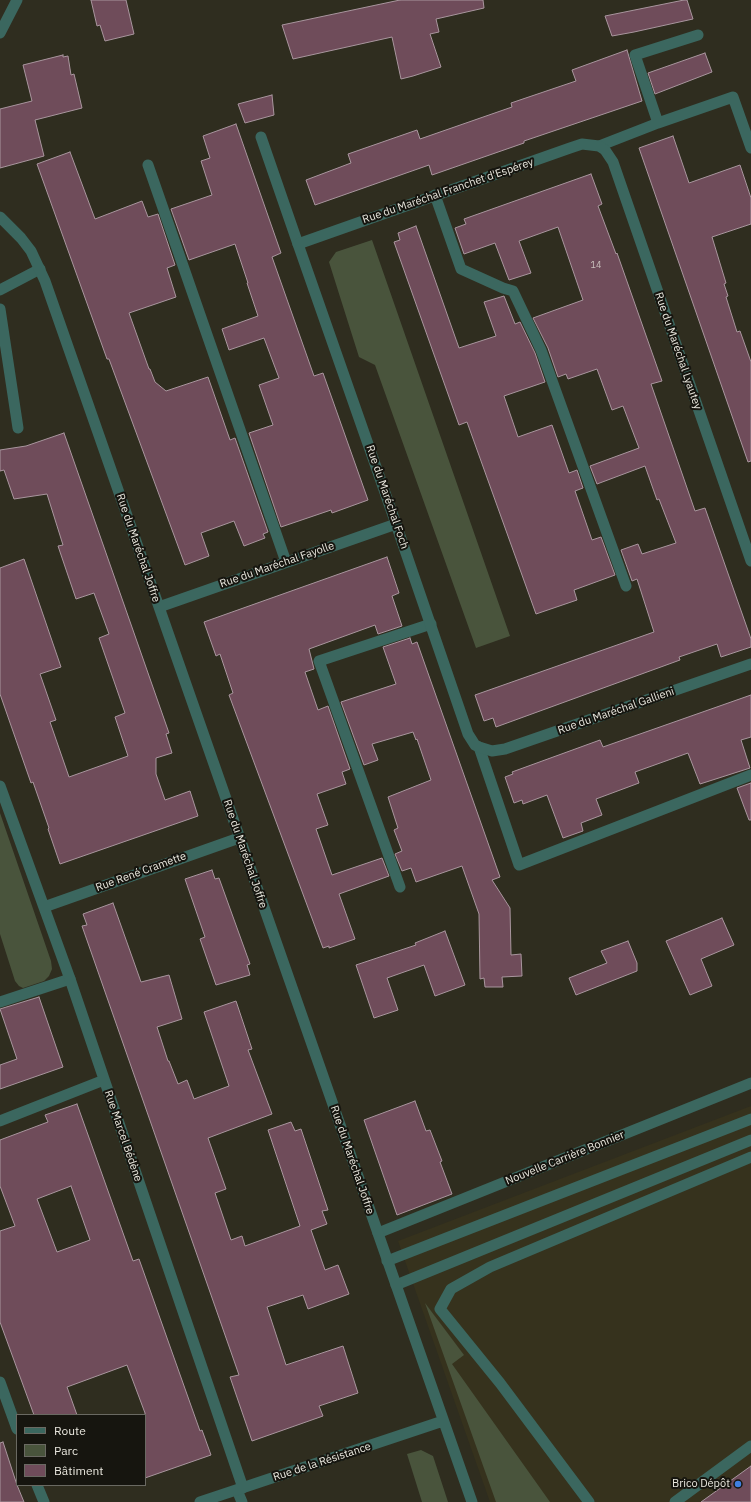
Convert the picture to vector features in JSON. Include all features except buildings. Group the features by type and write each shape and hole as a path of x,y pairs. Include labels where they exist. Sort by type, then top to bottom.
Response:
{"street":[{"path":"0,33 17,0"},
{"path":"658,122 635,55 698,35"},
{"path":"599,146 658,122 733,97 751,148"},
{"name":"Rue du Maréchal Foch","path":"261,138 468,734 471,740 479,747 519,865 751,775"},
{"name":"Rue du Maréchal Franchet d'Espérey","path":"298,244 582,144 599,146"},
{"name":"Rue du Maréchal Lyautey","path":"599,146 605,150 613,162 751,560"},
{"path":"148,165 286,562"},
{"path":"435,195 461,269 513,291 541,350 626,586"},
{"name":"Rue du Maréchal Joffre","path":"0,217 21,238 31,251 40,269 472,1502"},
{"path":"0,290 40,269"},
{"path":"0,309 18,428"},
{"name":"Rue du Maréchal Fayolle","path":"159,607 396,524"},
{"path":"400,887 319,661 431,624"},
{"name":"Rue du Maréchal Gallieni","path":"479,747 492,751 505,749 751,664"},
{"name":"Rue Marcel Bédène","path":"0,786 70,979 240,1489 242,1502"},
{"name":"Rue René Cramette","path":"44,907 239,838"},
{"path":"0,1002 70,979"},
{"path":"0,1121 104,1080"},
{"name":"Nouvelle Carrière Bonnier","path":"378,1233 751,1083"},
{"path":"387,1261 751,1119"},
{"path":"396,1285 751,1140"},
{"path":"589,1502 500,1383 440,1309 451,1289 490,1267 751,1157"},
{"path":"0,1382 16,1426"},
{"name":"Rue de la Résistance","path":"200,1502 443,1421"},
{"path":"675,1502 751,1446"},
{"path":"37,1486 44,1502"}],"shaded area":[{"path":"751,1106 751,1502 490,1502 398,1241"}],"green space":[{"path":"372,240 510,636 476,648 375,365 359,357 329,262 336,252"},
{"path":"0,813 51,961 52,969 49,976 44,981 23,988 15,981 0,934"},
{"path":"425,1303 464,1355 452,1364 550,1502 496,1502"},
{"path":"421,1450 433,1456 448,1502 422,1502 407,1454"}],"place":[{"name":"Brico Dépôt","path":"738,1484"}]}
